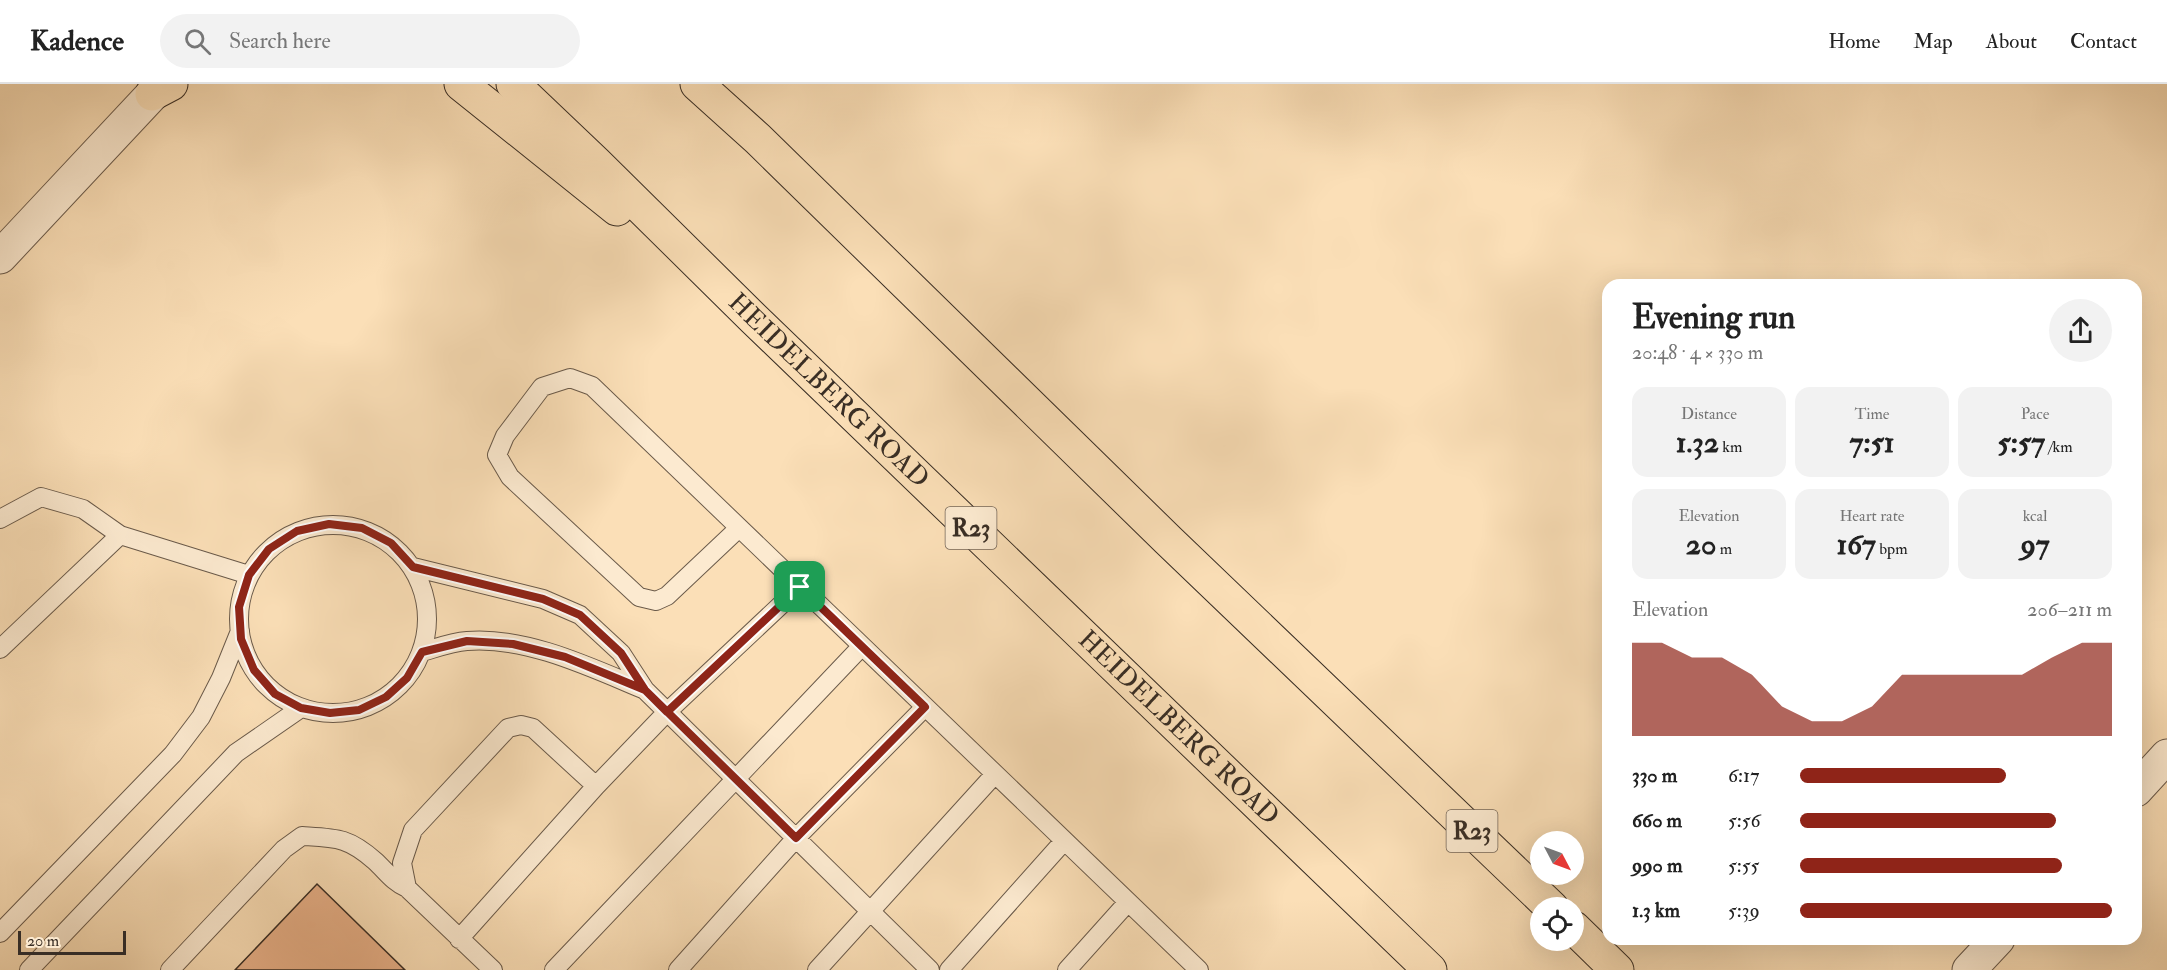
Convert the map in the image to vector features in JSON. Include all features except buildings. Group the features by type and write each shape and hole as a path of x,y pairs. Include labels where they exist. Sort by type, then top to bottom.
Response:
{"main road":[{"path":"461,84 754,319"},
{"name":"HEIDELBERG ROAD","path":"513,84 1430,970"},
{"name":"R23","path":"697,84 758,139 1168,540 1541,897"},
{"path":"1584,938 1617,970"}],"street":[{"path":"0,257 161,88"},
{"path":"2142,783 2167,756"},
{"path":"1969,970 1992,945"}],"lane":[{"path":"739,528 667,596 656,601 639,597 510,477 497,455 505,436 542,387 570,378 592,386 1199,970"},
{"path":"0,519 41,497 83,509 120,535 249,575"},
{"path":"329,524 362,528 391,543 413,567 425,594 428,623 422,652 407,678 386,697 359,710 330,713 301,708 275,694 254,670 241,639 239,607 249,575 269,549 297,531 329,524"},
{"path":"0,649 120,535"},
{"path":"413,567 543,599 580,615 621,653 645,690 930,970"},
{"path":"459,939 596,786 667,712 800,587"},
{"path":"0,933 173,754 201,717 221,678 240,631"},
{"path":"422,652 467,641 513,644 565,657 645,690"},
{"path":"554,970 862,646"},
{"path":"678,970 796,838 925,707"},
{"path":"29,970 236,753 301,708"},
{"path":"406,888 402,863 413,830 508,728 520,724 533,728 596,786"},
{"path":"817,970 995,774"},
{"path":"170,970 284,849 302,836 340,838 354,845 375,861 396,884 406,888 493,970"},
{"path":"949,970 1064,841"},
{"path":"1067,970 1128,902"}],"route":[{"path":"800,587 667,712 645,690 565,657 513,644 467,641 422,652 407,678 386,697 359,710 330,713 301,708 275,694 254,670 241,639 239,607 249,575 269,549 297,531 329,524 362,528 391,543 413,567 543,599 580,615 621,653 645,690 667,712 796,838 925,707 800,587"}]}
